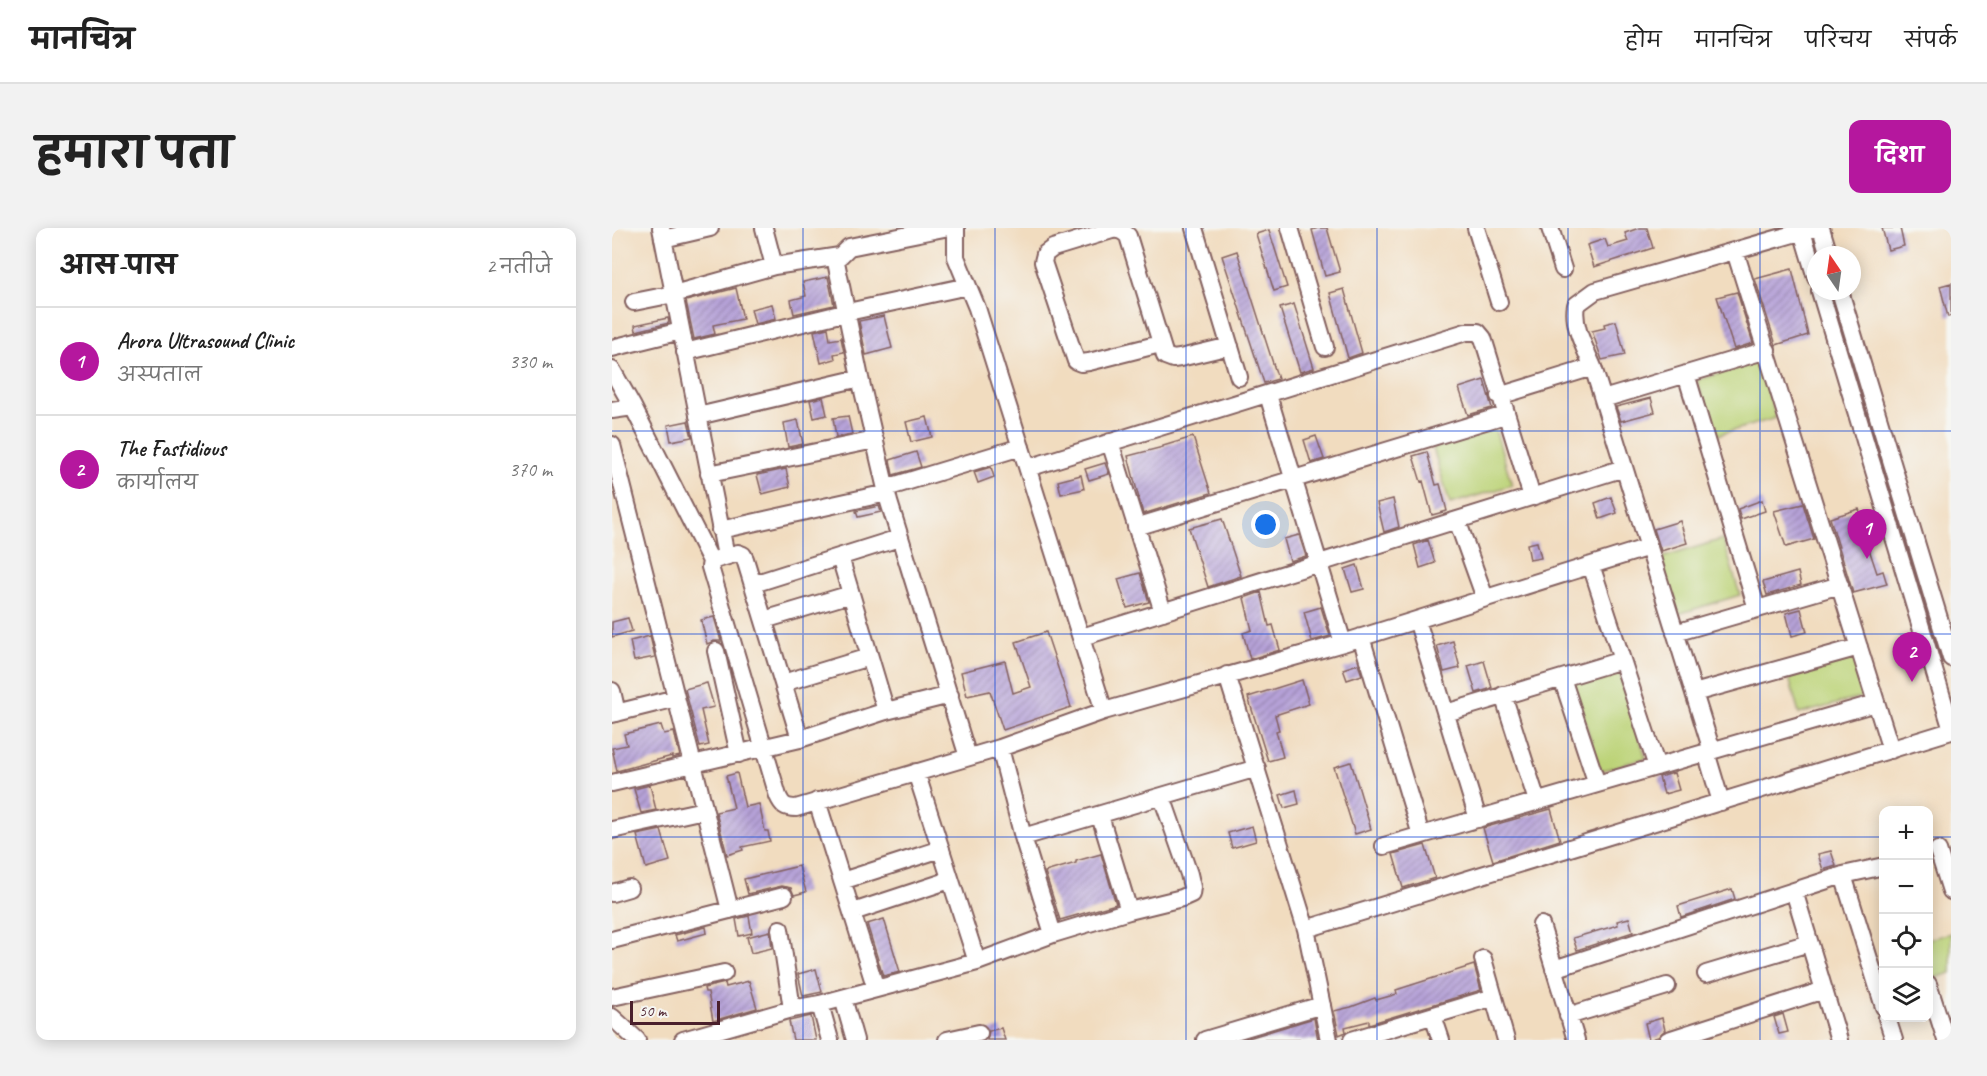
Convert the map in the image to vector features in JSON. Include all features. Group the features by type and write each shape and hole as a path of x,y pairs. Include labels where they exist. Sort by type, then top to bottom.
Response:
{"street":[{"path":"710,228 662,233 720,530 718,558"},
{"path":"764,228 774,266"},
{"path":"634,302 674,294 774,266 840,256 849,247 944,228"},
{"path":"956,228 956,257 977,308 1104,711"},
{"path":"1194,228 1239,376"},
{"path":"1290,228 1325,347"},
{"path":"1476,228 1499,302"},
{"path":"1550,228 1563,269"},
{"path":"1821,228 1826,246"},
{"path":"1160,345 1089,362 1076,361 1043,262 1045,254 1053,248 1118,229 1128,236 1165,356 1173,359 1230,346"},
{"path":"1722,802 1694,693 1593,367 1577,326 1576,305 1595,291 1806,229 1809,246"},
{"path":"1735,251 1891,750"},
{"path":"835,257 886,490 968,757"},
{"path":"685,352 848,312 968,286"},
{"path":"1823,300 1951,727"},
{"path":"1843,300 1951,658"},
{"path":"612,348 681,331"},
{"path":"1028,468 1466,332 1478,332 1483,338 1532,497"},
{"path":"1603,399 1767,350"},
{"path":"1499,396 1593,367"},
{"path":"1686,374 1757,609"},
{"path":"614,378 633,407 718,558"},
{"path":"698,417 860,378"},
{"path":"1268,395 1343,643"},
{"path":"612,410 633,407"},
{"path":"1136,527 1505,415"},
{"path":"709,474 875,440"},
{"path":"1110,442 1163,612"},
{"path":"612,445 730,910"},
{"path":"720,530 886,490 1021,447"},
{"path":"1082,637 1624,468"},
{"path":"1457,520 1485,598"},
{"path":"753,584 900,538"},
{"path":"800,739 743,555 738,553 718,558 710,567 781,804 788,808 796,808 999,748 1104,711 1343,643 1649,547"},
{"path":"840,557 886,711"},
{"path":"1591,565 1657,766"},
{"path":"1675,633 1840,585"},
{"path":"764,620 851,594"},
{"path":"1417,620 1478,819"},
{"path":"1361,637 1421,835"},
{"path":"1694,693 1859,646"},
{"path":"716,651 739,754"},
{"path":"783,683 869,657"},
{"path":"1446,713 1622,660"},
{"path":"1227,675 1306,929 1329,1040"},
{"path":"1562,678 1597,784"},
{"path":"612,692 614,714 676,698"},
{"path":"612,783 800,739 886,711 950,694"},
{"path":"1503,696 1537,801"},
{"path":"1384,846 1876,703"},
{"path":"1306,929 1951,731"},
{"path":"999,748 1053,934"},
{"path":"1023,837 1257,768"},
{"path":"916,772 977,962"},
{"path":"683,1040 792,1009 820,1004 977,962 1053,934 1191,894 1189,874 1162,797"},
{"path":"818,801 876,989"},
{"path":"612,830 704,810"},
{"path":"1100,816 1129,911"},
{"path":"842,881 940,849"},
{"path":"1939,850 1951,891"},
{"path":"1554,969 1843,875 1879,867"},
{"path":"1843,875 1879,991"},
{"path":"853,912 950,880"},
{"path":"612,893 629,888"},
{"path":"1794,891 1839,1040"},
{"path":"612,940 784,896"},
{"path":"1541,925 1576,1040"},
{"path":"780,929 792,1009"},
{"path":"1706,974 1809,943"},
{"path":"1483,959 1506,1040"},
{"path":"612,997 724,973"},
{"path":"1568,1016 1667,986"},
{"path":"1668,1040 1824,990"},
{"path":"1352,1040 1376,1036 1494,997"},
{"path":"1933,997 1946,1040"},
{"path":"843,998 855,1040"},
{"path":"820,1004 830,1040"},
{"path":"1205,1040 1322,1005"},
{"path":"1433,1016 1441,1040"},
{"path":"1888,1022 1893,1040"},
{"path":"615,1023 636,1040"},
{"path":"947,1040 979,1033"}],"green space":[{"path":"1759,362 1776,418 1714,436 1697,380"},
{"path":"1495,429 1512,485 1450,504 1433,448"},
{"path":"1723,539 1740,595 1678,614 1661,558"},
{"path":"1855,655 1866,696 1799,714 1788,674"},
{"path":"1618,668 1646,758 1600,771 1573,682"},
{"path":"1951,933 1951,973 1933,979 1933,968 1933,938"}],"building":[{"path":"1327,228 1340,272 1325,276 1312,230"},
{"path":"1647,228 1653,248 1594,267 1587,245 1605,239 1608,247 1628,241 1625,233"},
{"path":"1882,228 1900,228 1904,246 1888,250"},
{"path":"1269,230 1287,287 1274,291 1256,234"},
{"path":"1237,251 1278,379 1264,383 1222,256"},
{"path":"1792,269 1808,335 1776,345 1755,279"},
{"path":"828,277 834,305 794,314 791,300 806,296 803,282"},
{"path":"1951,283 1951,316 1948,317 1940,286"},
{"path":"736,288 743,319 713,325 715,334 694,339 686,301"},
{"path":"1344,289 1362,353 1348,358 1330,293"},
{"path":"1737,292 1753,343 1734,349 1717,297"},
{"path":"772,304 776,319 755,324 751,309"},
{"path":"1294,304 1314,368 1300,372 1280,308"},
{"path":"884,316 892,348 866,355 859,321"},
{"path":"668,318 669,323 636,331 635,325"},
{"path":"1616,321 1625,355 1602,360 1592,331 1605,328 1604,324"},
{"path":"828,328 830,340 841,338 844,352 834,354 835,359 821,363 814,331"},
{"path":"1484,380 1492,408 1468,415 1459,388"},
{"path":"823,397 827,415 814,418 810,400"},
{"path":"1651,398 1655,412 1621,421 1616,407"},
{"path":"848,416 852,434 836,437 833,418"},
{"path":"927,417 932,437 911,442 906,422"},
{"path":"798,420 803,444 788,447 784,423"},
{"path":"688,421 692,437 671,441 668,425"},
{"path":"1316,436 1324,459 1311,463 1304,440"},
{"path":"1193,437 1211,493 1143,514 1128,456"},
{"path":"916,452 921,467 893,475 890,460"},
{"path":"1427,452 1436,485 1440,484 1447,511 1432,515 1423,481 1421,482 1413,456"},
{"path":"1105,463 1109,474 1089,480 1085,469"},
{"path":"991,467 994,477 978,483 974,472"},
{"path":"786,469 790,487 762,494 757,475"},
{"path":"1081,475 1084,489 1061,494 1058,481"},
{"path":"1611,497 1617,513 1600,519 1595,503"},
{"path":"1393,499 1399,527 1384,532 1377,503"},
{"path":"1762,500 1765,511 1741,519 1738,509"},
{"path":"1803,504 1814,539 1786,547 1774,511"},
{"path":"879,506 881,512 858,517 856,511"},
{"path":"1859,509 1864,524 1861,525 1877,573 1883,571 1887,584 1853,593 1830,518"},
{"path":"1222,519 1241,576 1208,587 1189,528"},
{"path":"1680,521 1687,543 1661,551 1654,529"},
{"path":"1299,535 1306,556 1290,561 1284,539"},
{"path":"1428,540 1435,563 1420,568 1414,545"},
{"path":"1537,542 1541,558 1530,560 1527,544"},
{"path":"1357,565 1364,589 1352,592 1345,569"},
{"path":"1798,572 1801,585 1767,595 1763,582"},
{"path":"1140,573 1149,602 1127,608 1118,579"},
{"path":"1261,592 1269,626 1273,625 1280,650 1250,659 1243,633 1252,630 1244,598"},
{"path":"1321,607 1330,636 1312,641 1304,612"},
{"path":"1801,609 1807,632 1792,636 1786,613"},
{"path":"714,617 721,641 707,644 701,620"},
{"path":"628,618 632,631 612,637 612,622"},
{"path":"1046,632 1071,707 1003,730 990,691 967,696 961,672 1005,661 1013,693 1031,687 1016,642"},
{"path":"650,636 655,657 634,661 630,641"},
{"path":"1453,641 1460,668 1444,672 1437,646"},
{"path":"1484,661 1492,688 1476,693 1468,666"},
{"path":"1358,664 1362,675 1347,680 1343,669"},
{"path":"1302,680 1309,704 1275,715 1279,730 1276,731 1283,757 1268,761 1248,697"},
{"path":"707,683 714,707 701,710 709,745 700,747 685,689"},
{"path":"661,725 664,734 674,732 680,756 672,758 672,756 617,771 612,748 627,745 624,734"},
{"path":"1351,762 1371,829 1355,834 1334,767"},
{"path":"737,773 745,807 759,804 765,831 768,831 770,841 742,847 743,850 727,855 716,812 734,808 726,776"},
{"path":"1674,773 1679,790 1664,794 1659,777"},
{"path":"650,785 656,810 641,813 634,789"},
{"path":"1296,790 1299,804 1284,808 1280,795"},
{"path":"1551,809 1560,840 1493,861 1483,828"},
{"path":"1252,826 1256,841 1232,848 1228,833"},
{"path":"661,830 670,861 646,868 637,835"},
{"path":"1425,845 1435,878 1403,888 1393,854"},
{"path":"1831,851 1836,866 1823,870 1818,854"},
{"path":"1101,854 1116,904 1060,920 1045,872"},
{"path":"799,866 806,892 794,895 791,888 782,886 748,894 744,879"},
{"path":"1732,889 1735,899 1681,917 1678,906"},
{"path":"749,916 752,933 739,936 736,919"},
{"path":"1629,918 1633,932 1577,950 1573,938 1618,925 1617,921"},
{"path":"884,919 900,972 883,976 867,924"},
{"path":"706,927 707,933 677,941 675,935"},
{"path":"770,931 772,948 751,953 747,937"},
{"path":"1474,965 1481,990 1369,1024 1369,1021 1345,1027 1346,1032 1339,1035 1334,1011 1375,998 1376,1000 1397,994 1396,990"},
{"path":"816,969 822,992 803,996 798,974"},
{"path":"749,981 757,1008 713,1021 708,992 705,992 704,988 725,983 726,987"},
{"path":"1783,1014 1788,1032 1779,1034 1774,1017"},
{"path":"811,1016 816,1040 793,1040 789,1021"},
{"path":"1314,1018 1318,1040 1242,1040"},
{"path":"1662,1018 1665,1030 1658,1037 1649,1040 1645,1023"},
{"path":"1001,1028 1005,1040 987,1040 989,1031"}],"place":[{"name":"Arora Ultrasound Clinic","path":"1867,559"},
{"name":"The Fastidious","path":"1912,682"}]}
